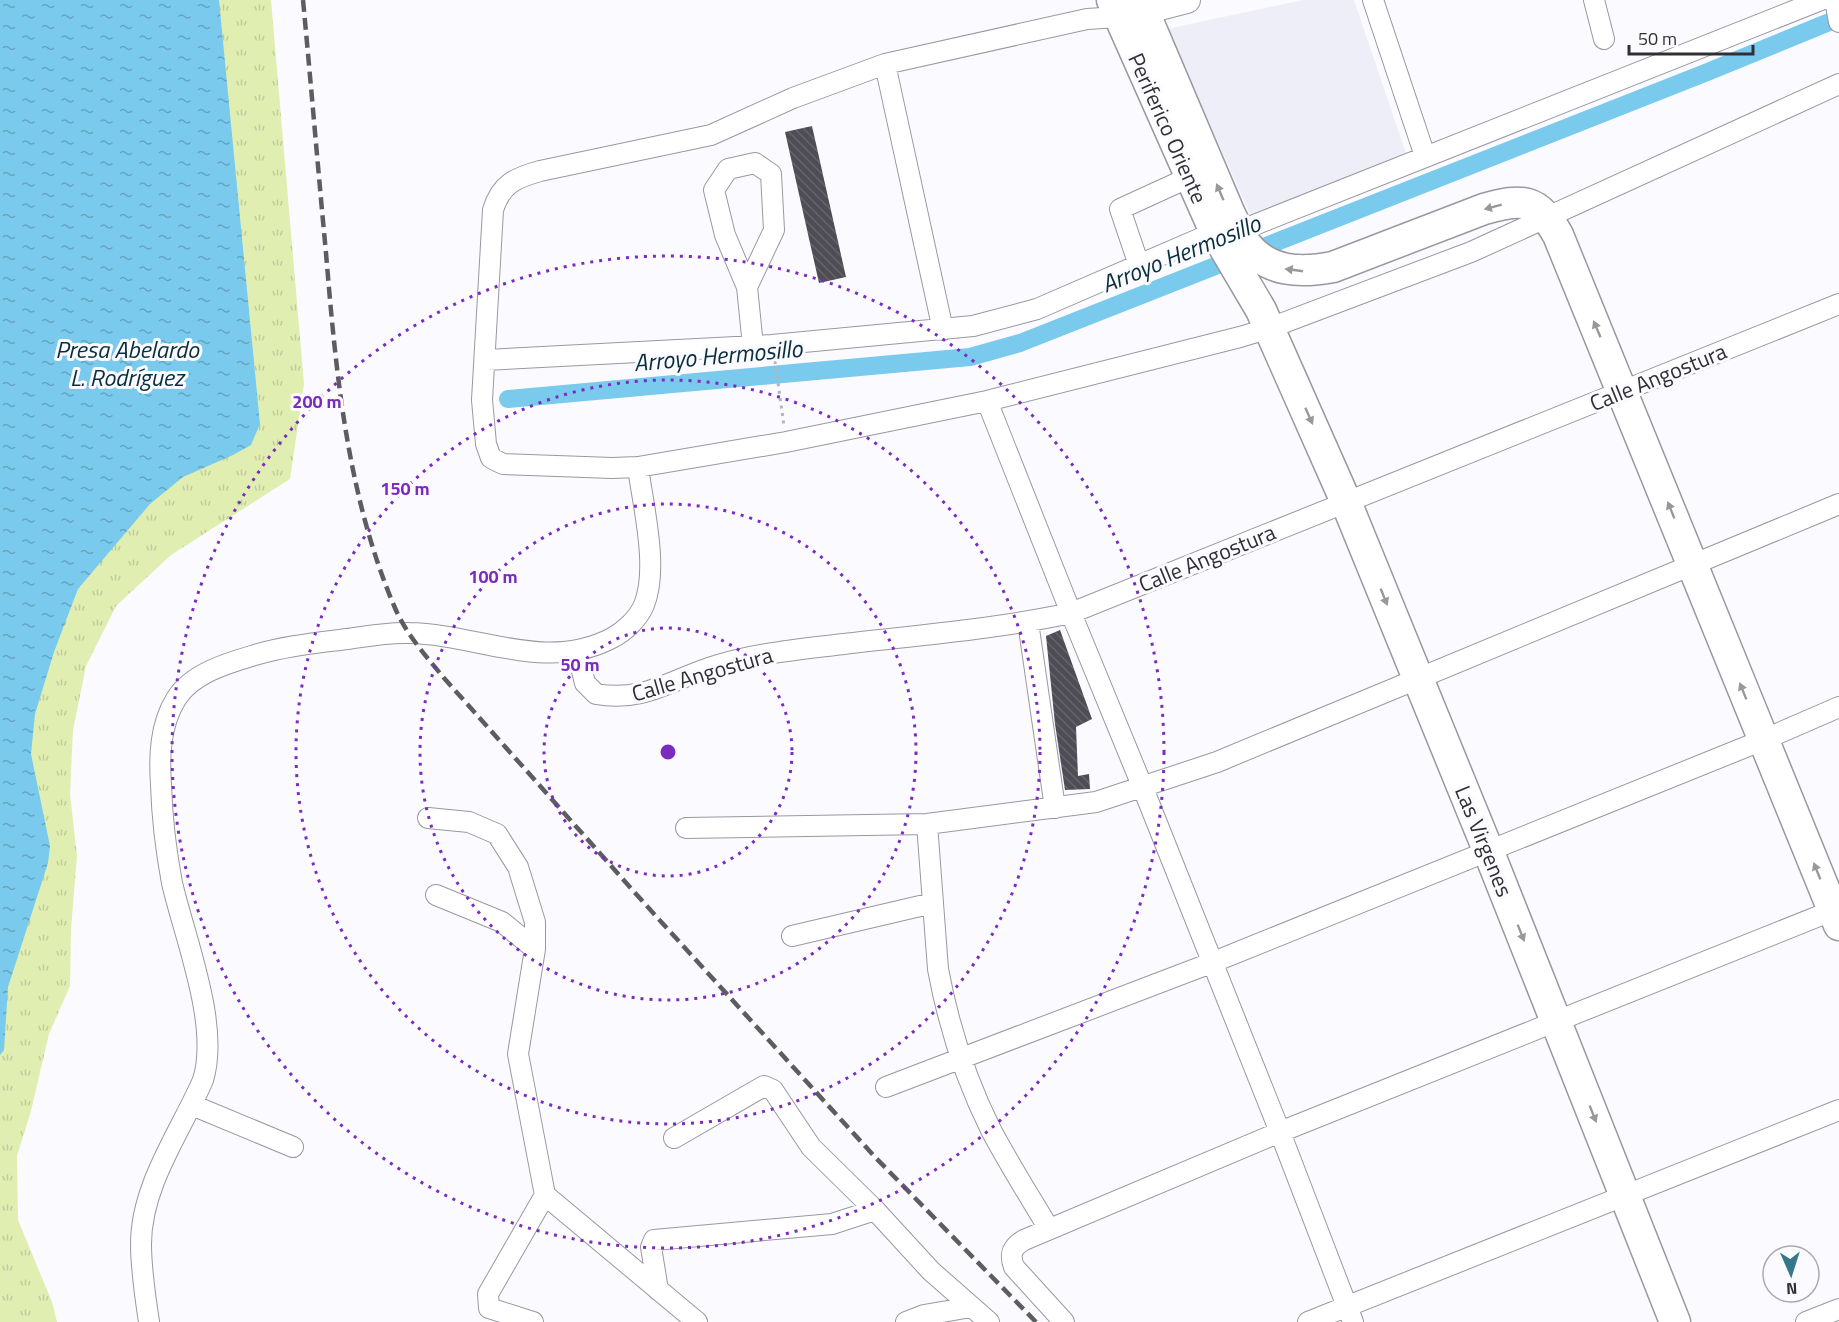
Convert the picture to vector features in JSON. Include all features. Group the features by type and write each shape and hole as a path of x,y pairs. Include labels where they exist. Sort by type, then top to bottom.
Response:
{"highway":[{"name":"Periferico Oriente","path":"1123,5 1190,177 1239,252"},
{"name":"Periferico Oriente","path":"1123,5 1230,214 1239,252"},
{"path":"1239,252 1293,272 1314,271 1333,267 1501,204 1532,205 1547,216 1558,235 1623,391 1763,740 1837,915"},
{"name":"Las Virgenes","path":"1239,252 1346,502 1488,850 1675,1322"}],"main road":[{"path":"1123,5 1187,0"}],"street":[{"path":"1372,0 1425,156"},
{"path":"1594,0 1604,39"},
{"path":"486,360 753,346 943,330 973,326 1037,309 1138,265 1239,252 1425,156 1821,0"},
{"path":"1835,0 1839,22"},
{"path":"1123,5 1088,19 885,64 793,98 711,135 540,171 516,179 497,197 493,210 482,400 486,444 491,458 503,464 638,467 786,442 987,400 1270,328 1470,252 1839,84"},
{"path":"885,64 943,330"},
{"path":"747,287 774,230 771,174 755,164 728,169 714,190 724,235 747,287 753,346"},
{"path":"1138,265 1120,210 1190,177"},
{"name":"Calle Angostura","path":"577,651 585,683 596,694 632,696 649,693 700,670 758,655 1028,622 1071,613 1839,304"},
{"path":"987,400 1280,1132 1349,1314"},
{"path":"149,1322 143,1282 141,1241 147,1209 156,1176 192,1105 207,1066 208,1047 196,972 172,881 162,806 160,773 162,740 165,724 177,697 197,679 222,665 273,650 389,633 431,634 523,651 554,653 597,646 618,635 633,622 643,607 651,578 651,562 638,467"},
{"path":"686,828 927,824 1096,802 1217,762 1839,504"},
{"path":"1028,622 1055,808"},
{"path":"886,1087 1211,963 1763,740 1839,707"},
{"path":"428,818 469,822 497,834 518,867 535,922 535,949 518,1054 544,1195 697,1322"},
{"path":"927,824 940,979 962,1059 991,1129 1049,1230"},
{"path":"436,895 502,922 535,949"},
{"path":"792,936 933,903"},
{"path":"1064,1322 1014,1267 1011,1259 1012,1250 1016,1245 1280,1132 1837,915"},
{"path":"674,1138 764,1086 773,1090 811,1147 875,1210 931,1271 989,1322"},
{"path":"192,1105 293,1147"},
{"path":"1308,1322 1349,1314 1626,1194 1839,1110"},
{"path":"533,1322 489,1308 488,1294 544,1195"},
{"path":"658,1290 651,1247 654,1240 832,1224 875,1210"},
{"path":"906,1322 924,1315 971,1307"},
{"path":"1806,1322 1839,1309"}],"path":[{"path":"774,357 782,410"}],"shaded area":[{"path":"1303,0 1354,0 1407,156 1250,214 1167,29"}],"green space":[{"name":"Presa Abelardo L. Rodríguez","path":"0,0 271,0 304,384 290,479 171,555 116,606 86,666 73,730 70,794 77,856 71,929 70,986 49,1034 31,1111 17,1156 18,1220 52,1302 57,1322 0,1322"}],"water":[{"name":"Presa Abelardo L. Rodríguez","path":"0,0 219,0 260,424 251,445 183,477 150,504 78,589 54,652 35,714 31,754 50,846 48,863 8,987 4,1050 0,1055"}],"building":[{"path":"812,126 846,277 819,283 785,132"},
{"path":"1060,630 1092,719 1076,727 1078,776 1089,774 1090,789 1065,790 1055,724 1046,636"}],"waterway":[{"name":"Arroyo Hermosillo","path":"508,399 970,357 1020,343 1839,18"}],"railway":[{"path":"303,0 334,343 346,434 365,522 379,566 400,618 444,678 645,904 875,1157 1036,1322"}]}
